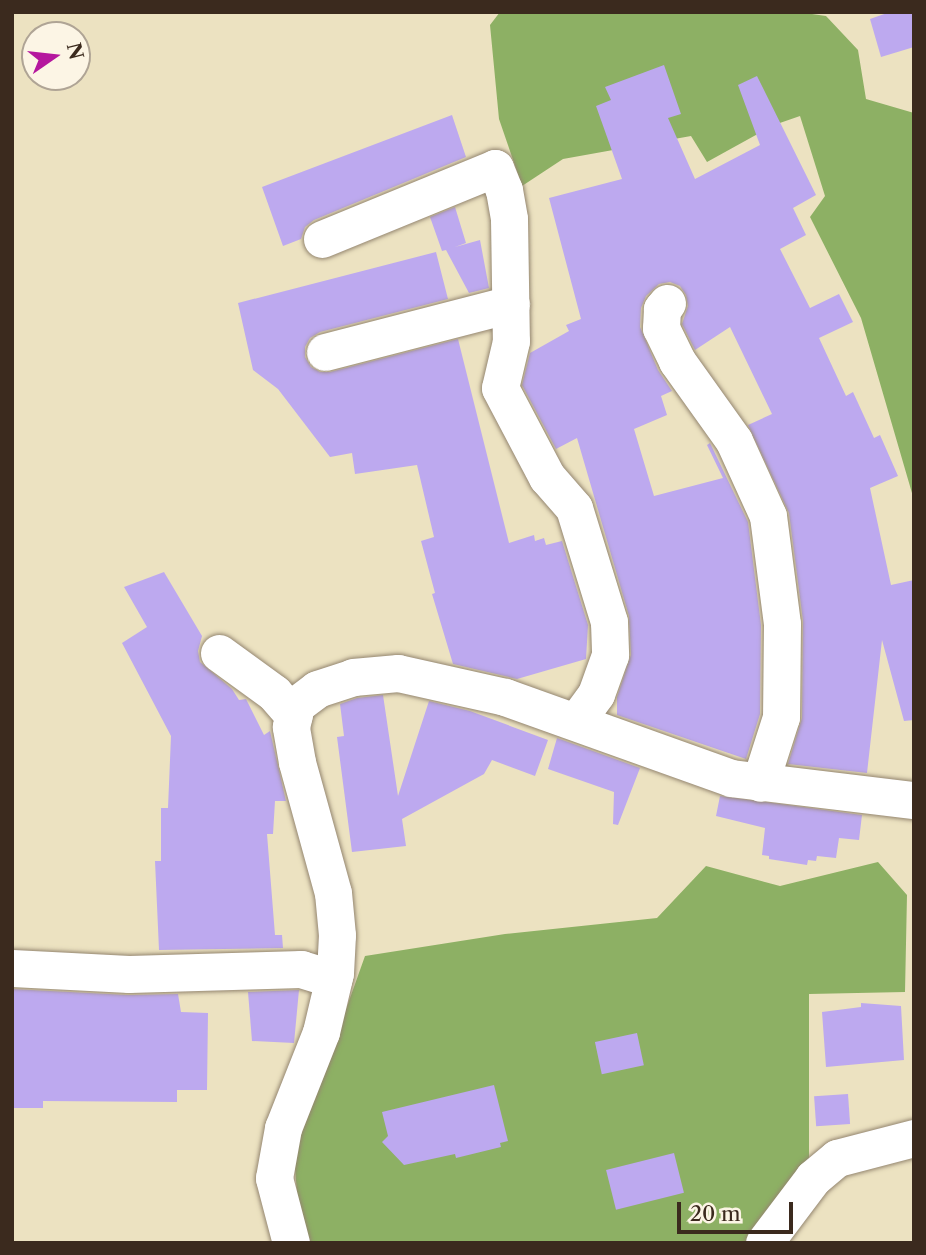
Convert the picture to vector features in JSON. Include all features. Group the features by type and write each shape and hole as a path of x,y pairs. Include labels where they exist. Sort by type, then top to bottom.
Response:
{"street":[{"path":"322,239 495,168 504,190 509,219 511,304 511,341 500,388 547,477 574,508 609,622 610,655 596,694 577,720"},
{"path":"667,303 662,309 661,328 677,361 734,441 768,516 782,624 781,717 760,783"},
{"path":"325,352 511,304"},
{"path":"219,653 274,693 294,716"},
{"path":"291,1243 274,1178 283,1128 321,1032 333,979 337,934 333,893 297,762 291,727 296,705 317,688 353,677 398,673 505,697 577,720 731,778 914,800"},
{"path":"12,968 129,974 301,969 333,979"},
{"path":"764,1243 813,1178 838,1158 914,1138"}],"green space":[{"path":"500,12 798,12 826,16 858,50 866,99 914,113 914,500 861,318 810,217 825,196 800,116 774,125 707,162 691,136 563,159 522,186 499,119 490,25"},
{"path":"878,862 907,895 905,992 809,994 809,1166 752,1243 310,1243 299,1219 294,1155 365,956 505,934 657,918 706,866 780,886"}],"building":[{"path":"890,12 914,12 914,47 881,57 870,19"},
{"path":"664,65 681,114 668,118 695,179 760,145 738,85 757,76 816,195 793,208 806,235 780,249 810,308 839,294 853,322 819,338 846,396 853,392 874,438 880,435 898,476 870,488 891,585 914,580 914,720 904,721 882,640 867,773 788,764 802,718 803,621 789,513 748,425 772,414 730,327 695,350 682,324 688,306 686,295 680,286 670,282 659,284 646,296 641,308 640,327 658,370 672,391 661,396 667,415 634,429 654,496 723,478 707,445 710,443 748,522 761,625 760,714 746,759 617,715 617,697 631,655 629,616 577,438 556,449 522,385 530,353 569,331 566,325 581,319 549,198 622,179 596,106 611,100 605,87"},
{"path":"452,115 466,157 314,220 305,227 301,239 283,246 262,187"},
{"path":"455,207 466,243 455,247 480,240 489,288 469,293 446,250 442,251 430,217"},
{"path":"436,252 448,299 320,332 310,338 305,347 305,357 311,367 320,372 330,372 458,339 509,543 534,535 535,541 544,538 546,545 562,541 588,625 586,659 517,679 453,664 432,594 435,593 421,541 434,537 417,465 355,474 352,453 330,457 278,389 253,370 238,303"},
{"path":"164,572 202,636 198,651 200,662 232,689 239,700 246,699 264,735 270,731 286,801 275,801 273,834 267,834 275,935 282,935 283,948 159,950 155,861 161,861 161,808 168,808 171,736 122,643 147,627 124,587"},
{"path":"383,695 398,796 429,701 470,711 548,740 535,776 492,760 484,774 402,819 406,846 352,852 337,737 344,736 340,704 357,698"},
{"path":"557,738 640,768 618,825 613,824 614,792 548,769"},
{"path":"720,796 862,815 859,840 839,838 836,858 817,856 816,861 808,860 807,865 769,859 769,856 762,855 765,828 716,816"},
{"path":"12,989 128,995 178,994 181,1012 208,1013 207,1090 177,1090 177,1102 43,1101 43,1108 12,1108"},
{"path":"299,990 294,1043 252,1041 248,992"},
{"path":"861,1003 901,1006 904,1060 826,1067 822,1012 861,1007"},
{"path":"637,1033 644,1065 602,1074 595,1042"},
{"path":"494,1085 508,1141 500,1143 501,1147 456,1158 455,1154 404,1165 382,1142 388,1136 382,1112"},
{"path":"848,1094 850,1124 816,1126 814,1096"},
{"path":"674,1153 684,1193 616,1210 606,1170"}]}
